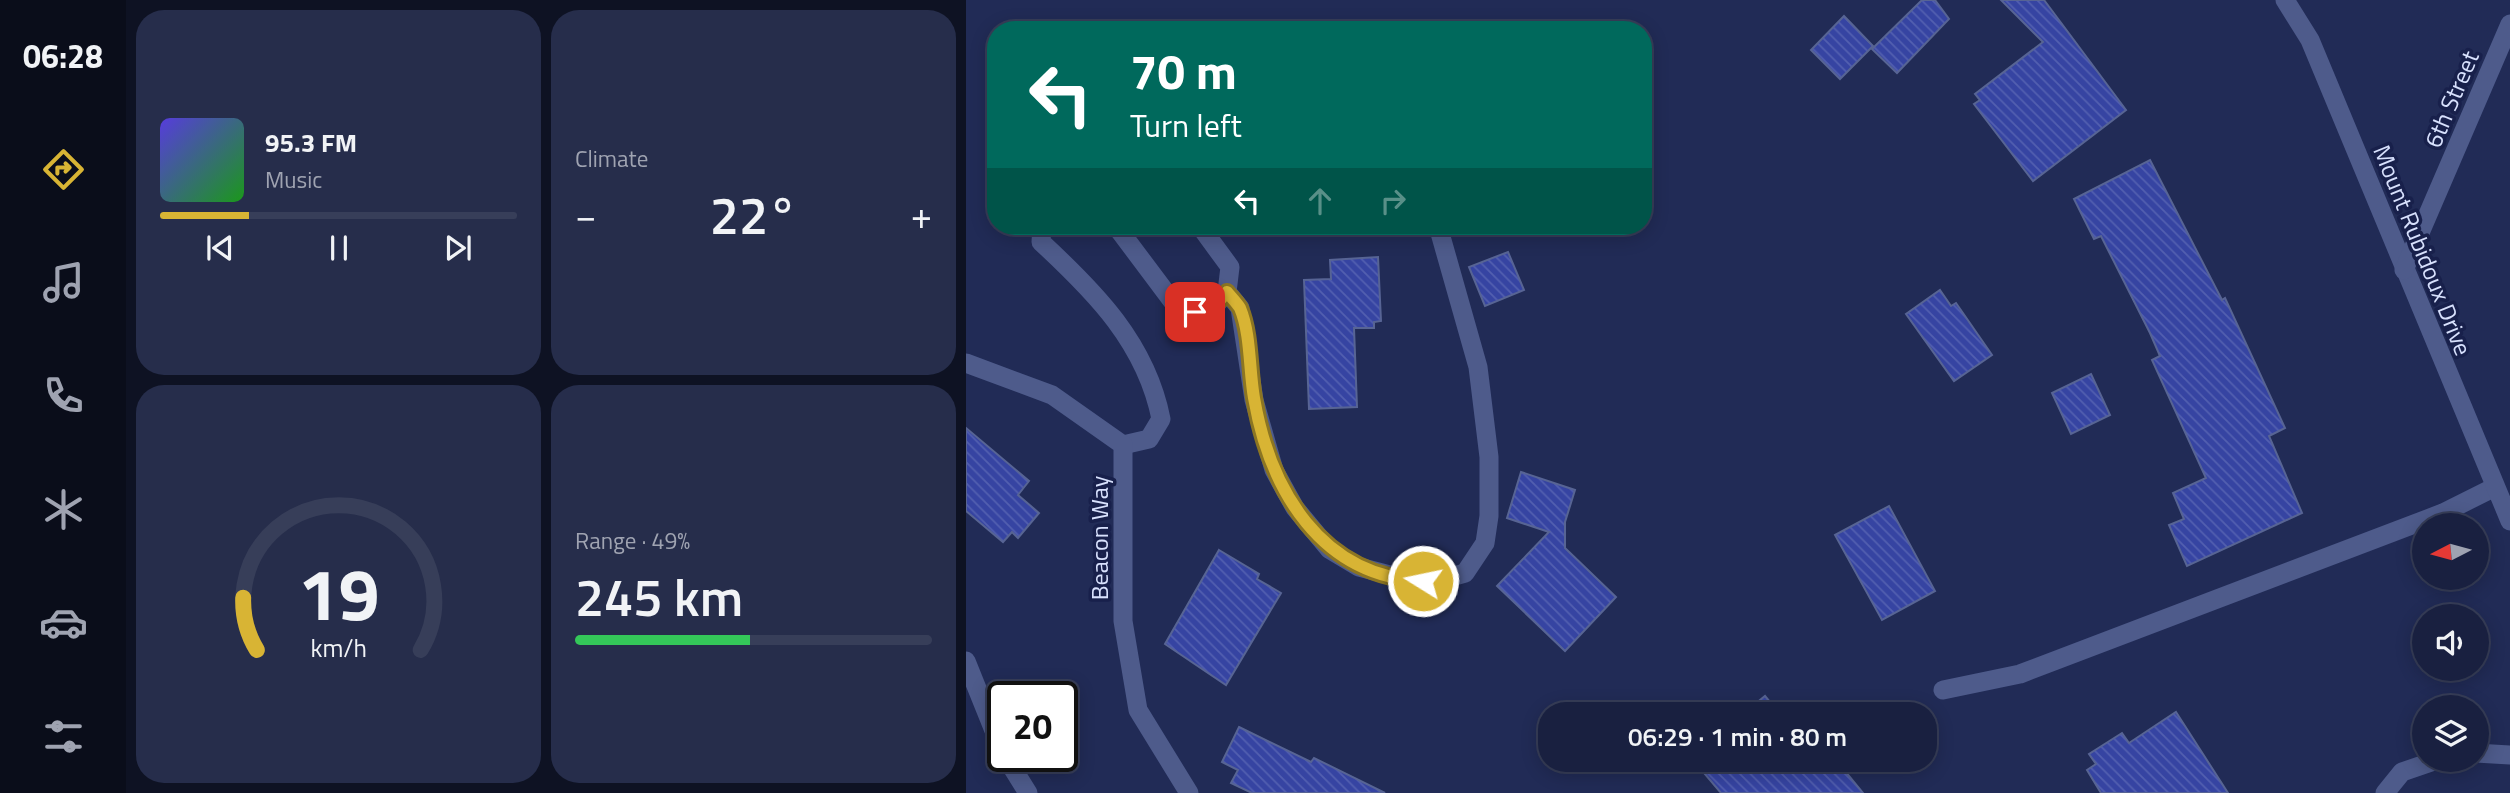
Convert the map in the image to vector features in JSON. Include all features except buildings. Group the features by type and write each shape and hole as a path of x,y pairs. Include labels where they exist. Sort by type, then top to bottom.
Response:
{"street":[{"name":"Mount Rubidoux Drive","path":"2286,0 2310,40 2510,521"},
{"name":"6th Street","path":"2404,270 2510,24"},
{"path":"1041,235 1041,242 1083,281 1136,346 1156,395 1161,419 1149,439 1123,445"},
{"path":"1123,235 1178,310 1195,312 1212,309 1227,292 1230,267 1207,235"},
{"path":"1227,292 1240,308 1254,400 1274,470 1295,508 1329,548 1359,567 1409,580 1437,581 1465,573 1485,543 1489,516 1489,457 1478,367 1441,235"},
{"name":"Beacon Way","path":"966,363 1052,395 1123,445 1123,621 1138,710 1189,793"},
{"path":"1943,690 2020,674 2443,513 2495,487"},
{"path":"966,661 987,712"},
{"path":"2489,754 2510,755"},
{"path":"2385,793 2402,772 2412,769"},
{"path":"1015,772 1028,793"}],"route":[{"path":"1195,312 1212,309 1227,292 1240,308 1254,400 1274,470 1295,508 1329,548 1359,567 1423,581"}]}
